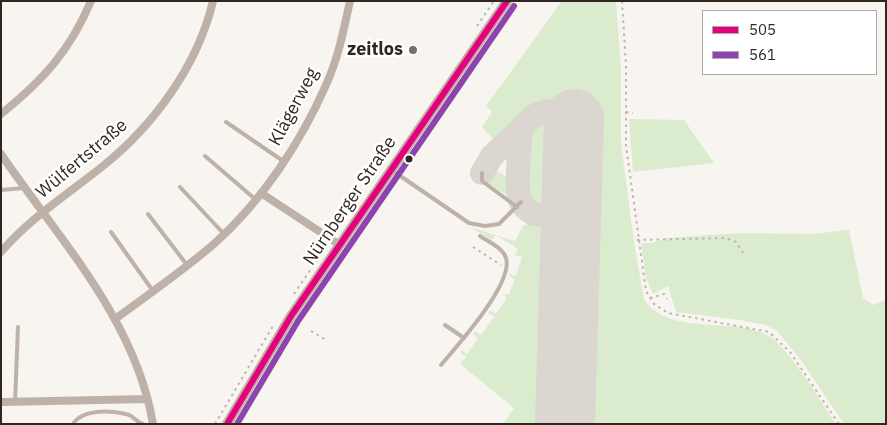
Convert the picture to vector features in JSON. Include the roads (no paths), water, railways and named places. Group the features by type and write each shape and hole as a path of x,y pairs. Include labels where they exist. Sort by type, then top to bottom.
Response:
{"main road":[{"name":"Nürnberger Straße","path":"227,424 279,334 508,1"}],"street":[{"path":"1,114 38,83 53,67 81,24 91,1"},
{"name":"Wülfertstraße","path":"1,252 21,230 114,156 154,114 169,95 191,58 207,23 213,1"},
{"name":"Klägerweg","path":"115,319 187,265 224,234 261,193 283,161 326,85 340,44 350,1"},
{"path":"1,154 115,319 133,356 153,424"},
{"path":"261,193 340,245"},
{"path":"1,402 147,399"}],"lane":[{"path":"226,122 283,161"},
{"path":"205,156 255,199"},
{"path":"391,170 461,218 478,225 499,224 520,202"},
{"path":"482,173 482,181 517,207"},
{"path":"180,187 224,234"},
{"path":"1,190 24,188"},
{"path":"148,214 187,265"},
{"path":"111,232 153,291"},
{"path":"441,365 487,307 500,286 507,269 506,257 503,252 480,236"},
{"path":"445,325 464,338"},
{"path":"15,402 18,327"},
{"path":"73,424 80,416 91,413 125,413 143,424"}],"place":[{"name":"zeitlos","path":"413,50"}]}
